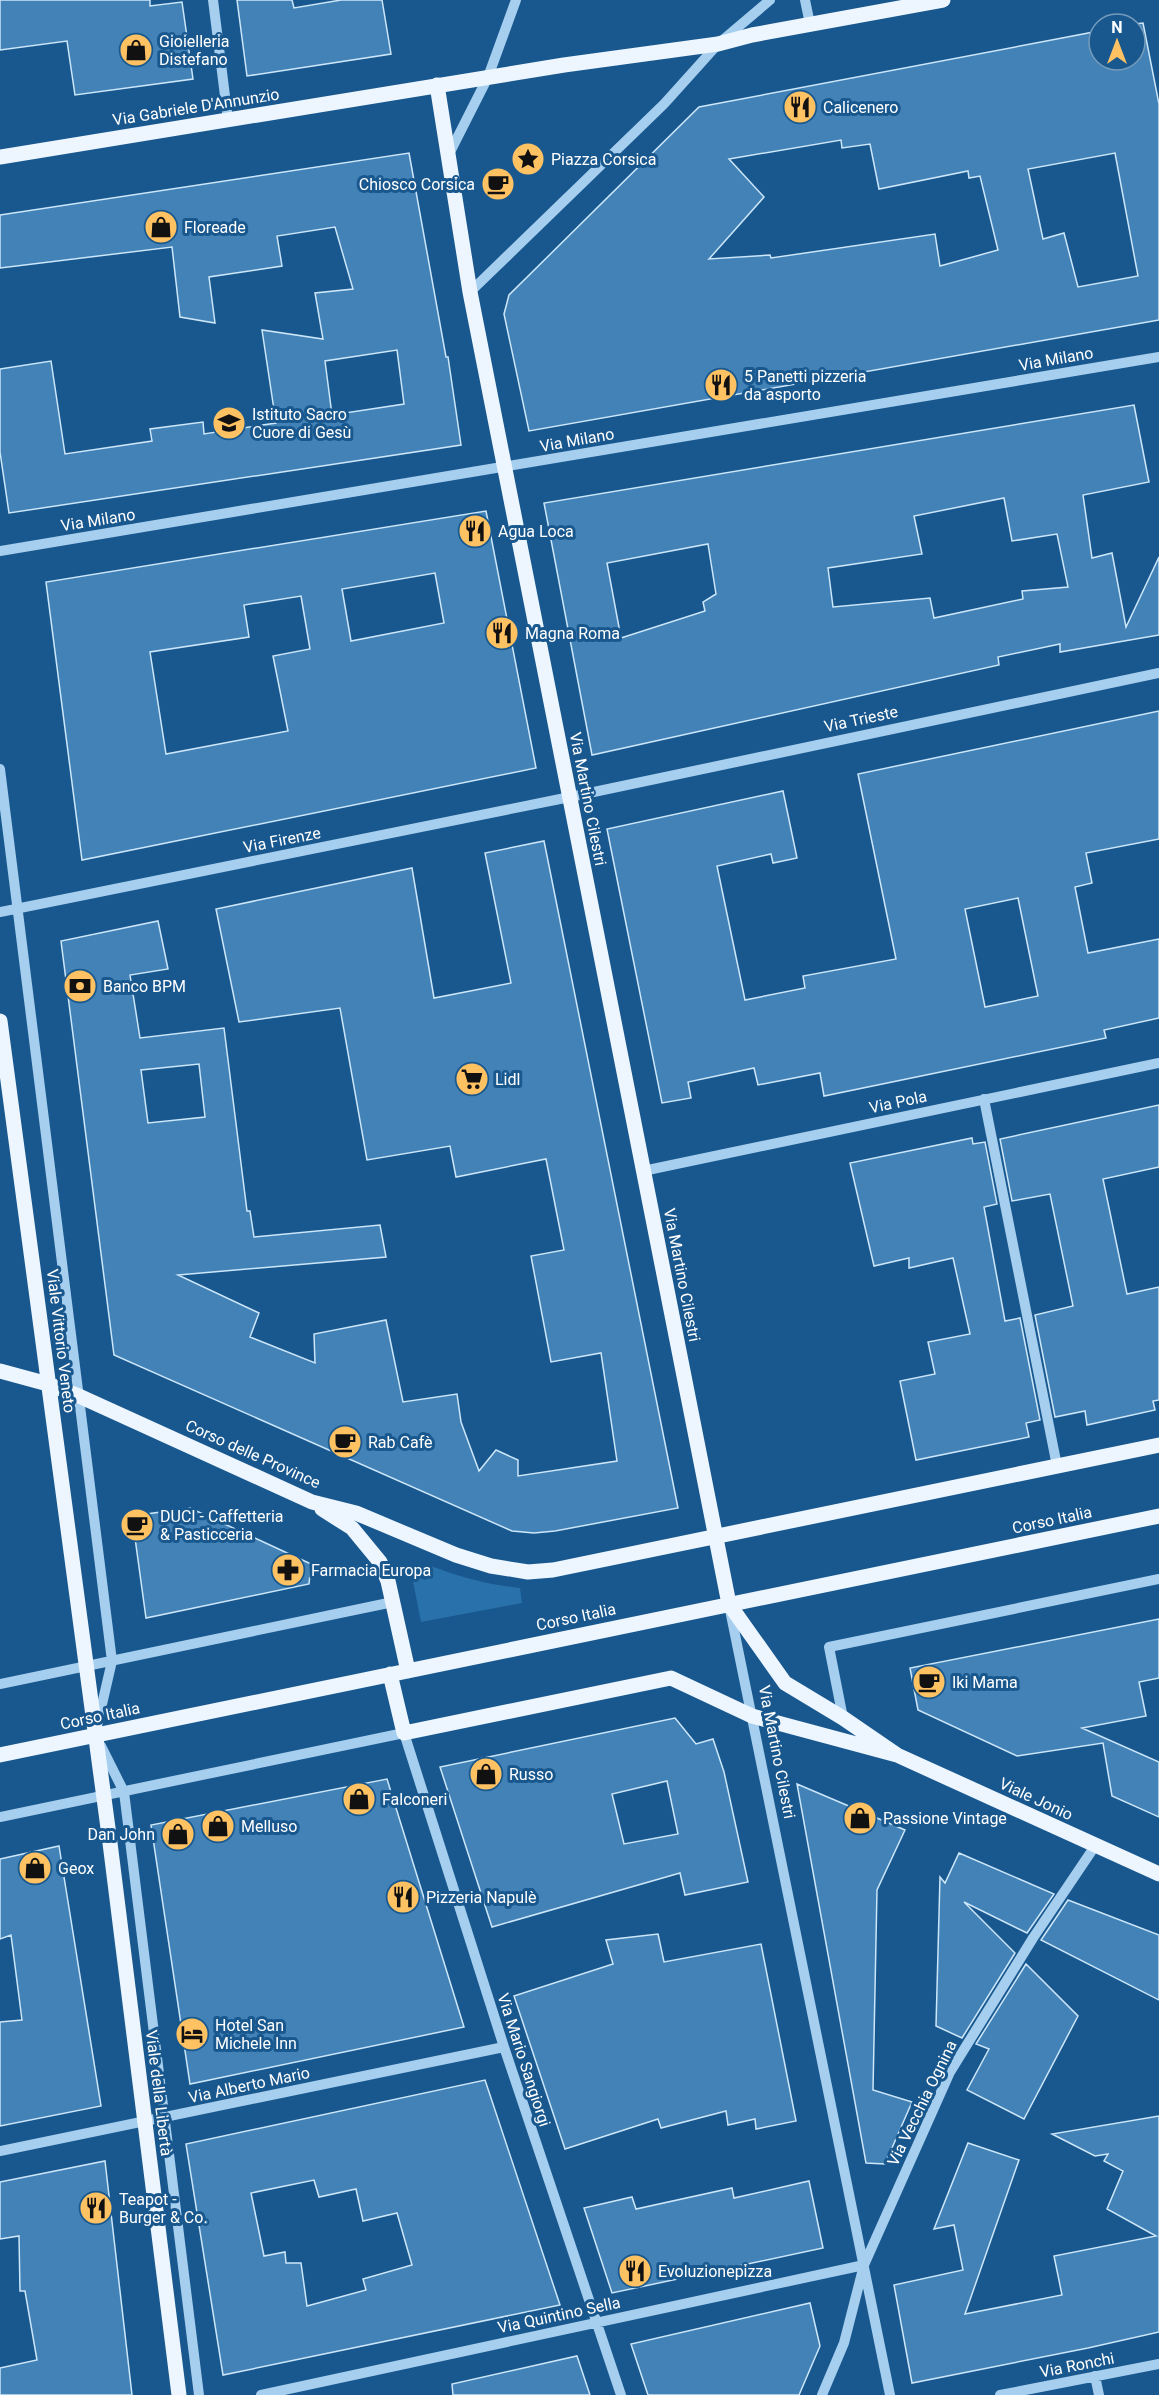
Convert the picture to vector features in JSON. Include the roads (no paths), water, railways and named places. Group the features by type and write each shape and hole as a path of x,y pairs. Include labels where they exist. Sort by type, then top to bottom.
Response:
{"main road":[{"name":"Via Gabriele D'Annunzio","path":"0,157 398,91 718,44 752,35 943,0"},
{"name":"Via Martino Cilestri","path":"437,85 470,292 729,1604"},
{"name":"Viale Vittorio Veneto","path":"0,1022 95,1735"},
{"name":"Corso delle Province","path":"0,1371 48,1384 79,1396 312,1502 356,1513 456,1555 491,1566 528,1572 553,1570 715,1537"},
{"path":"715,1537 1159,1445"},
{"path":"312,1502 352,1528 380,1562 388,1581 408,1671"},
{"name":"Corso Italia","path":"0,1755 1159,1516"},
{"path":"729,1604 785,1683 843,1718 897,1755"},
{"path":"390,1674 404,1733 671,1678 752,1716 897,1755"},
{"name":"Viale della Libertà","path":"95,1735 179,2395"},
{"name":"Viale Jonio","path":"897,1755 1159,1874"}],"street":[{"path":"213,0 228,120"},
{"path":"448,156 488,77 516,0"},
{"path":"470,292 664,104 718,44 770,0"},
{"path":"805,0 810,24"},
{"name":"Via Milano","path":"0,551 1159,357"},
{"name":"Via Trieste","path":"570,797 1159,673"},
{"path":"0,769 112,1660 95,1735 124,1792 199,2395"},
{"name":"Via Firenze","path":"0,912 570,797"},
{"name":"Via Pola","path":"643,1171 1159,1063"},
{"path":"984,1100 1057,1466"},
{"path":"843,1718 829,1647 1159,1579"},
{"path":"0,1684 393,1602"},
{"name":"Via Martino Cilestri","path":"729,1604 890,2395"},
{"path":"0,1817 404,1733"},
{"name":"Via Mario Sangiorgi","path":"404,1733 504,2047 621,2395"},
{"name":"Via Vecchia Ognina","path":"822,2395 844,2343 864,2265 950,2072 1033,1938 1095,1846"},
{"name":"Via Alberto Mario","path":"0,2151 504,2047"},
{"name":"Via Quintino Sella","path":"261,2395 864,2265"},
{"name":"Via Ronchi","path":"1000,2395 1159,2364"},
{"path":"1095,2376 1099,2395"}],"place":[{"name":"Gioielleria Distefano","path":"136,50"},
{"name":"Calicenero","path":"800,107"},
{"name":"Piazza Corsica","path":"528,159"},
{"name":"Chiosco Corsica","path":"498,184"},
{"name":"Floreade","path":"161,227"},
{"name":"5 Panetti pizzeria da asporto","path":"721,385"},
{"name":"Istituto Sacro Cuore di Gesù","path":"229,423"},
{"name":"Agua Loca","path":"475,531"},
{"name":"Magna Roma","path":"502,633"},
{"name":"Banco BPM","path":"80,986"},
{"name":"Lidl","path":"472,1079"},
{"name":"Rab Cafè","path":"345,1442"},
{"name":"DUCI - Caffetteria & Pasticceria","path":"137,1525"},
{"name":"Farmacia Europa","path":"288,1570"},
{"name":"Iki Mama","path":"929,1682"},
{"name":"Russo","path":"486,1774"},
{"name":"Falconeri","path":"359,1799"},
{"name":"Passione Vintage","path":"860,1818"},
{"name":"Melluso","path":"218,1826"},
{"name":"Dan John","path":"178,1834"},
{"name":"Geox","path":"35,1868"},
{"name":"Pizzeria Napulè","path":"403,1897"},
{"name":"Hotel San Michele Inn","path":"192,2034"},
{"name":"Teapot - Burger & Co.","path":"96,2208"},
{"name":"Evoluzionepizza","path":"635,2271"}]}
